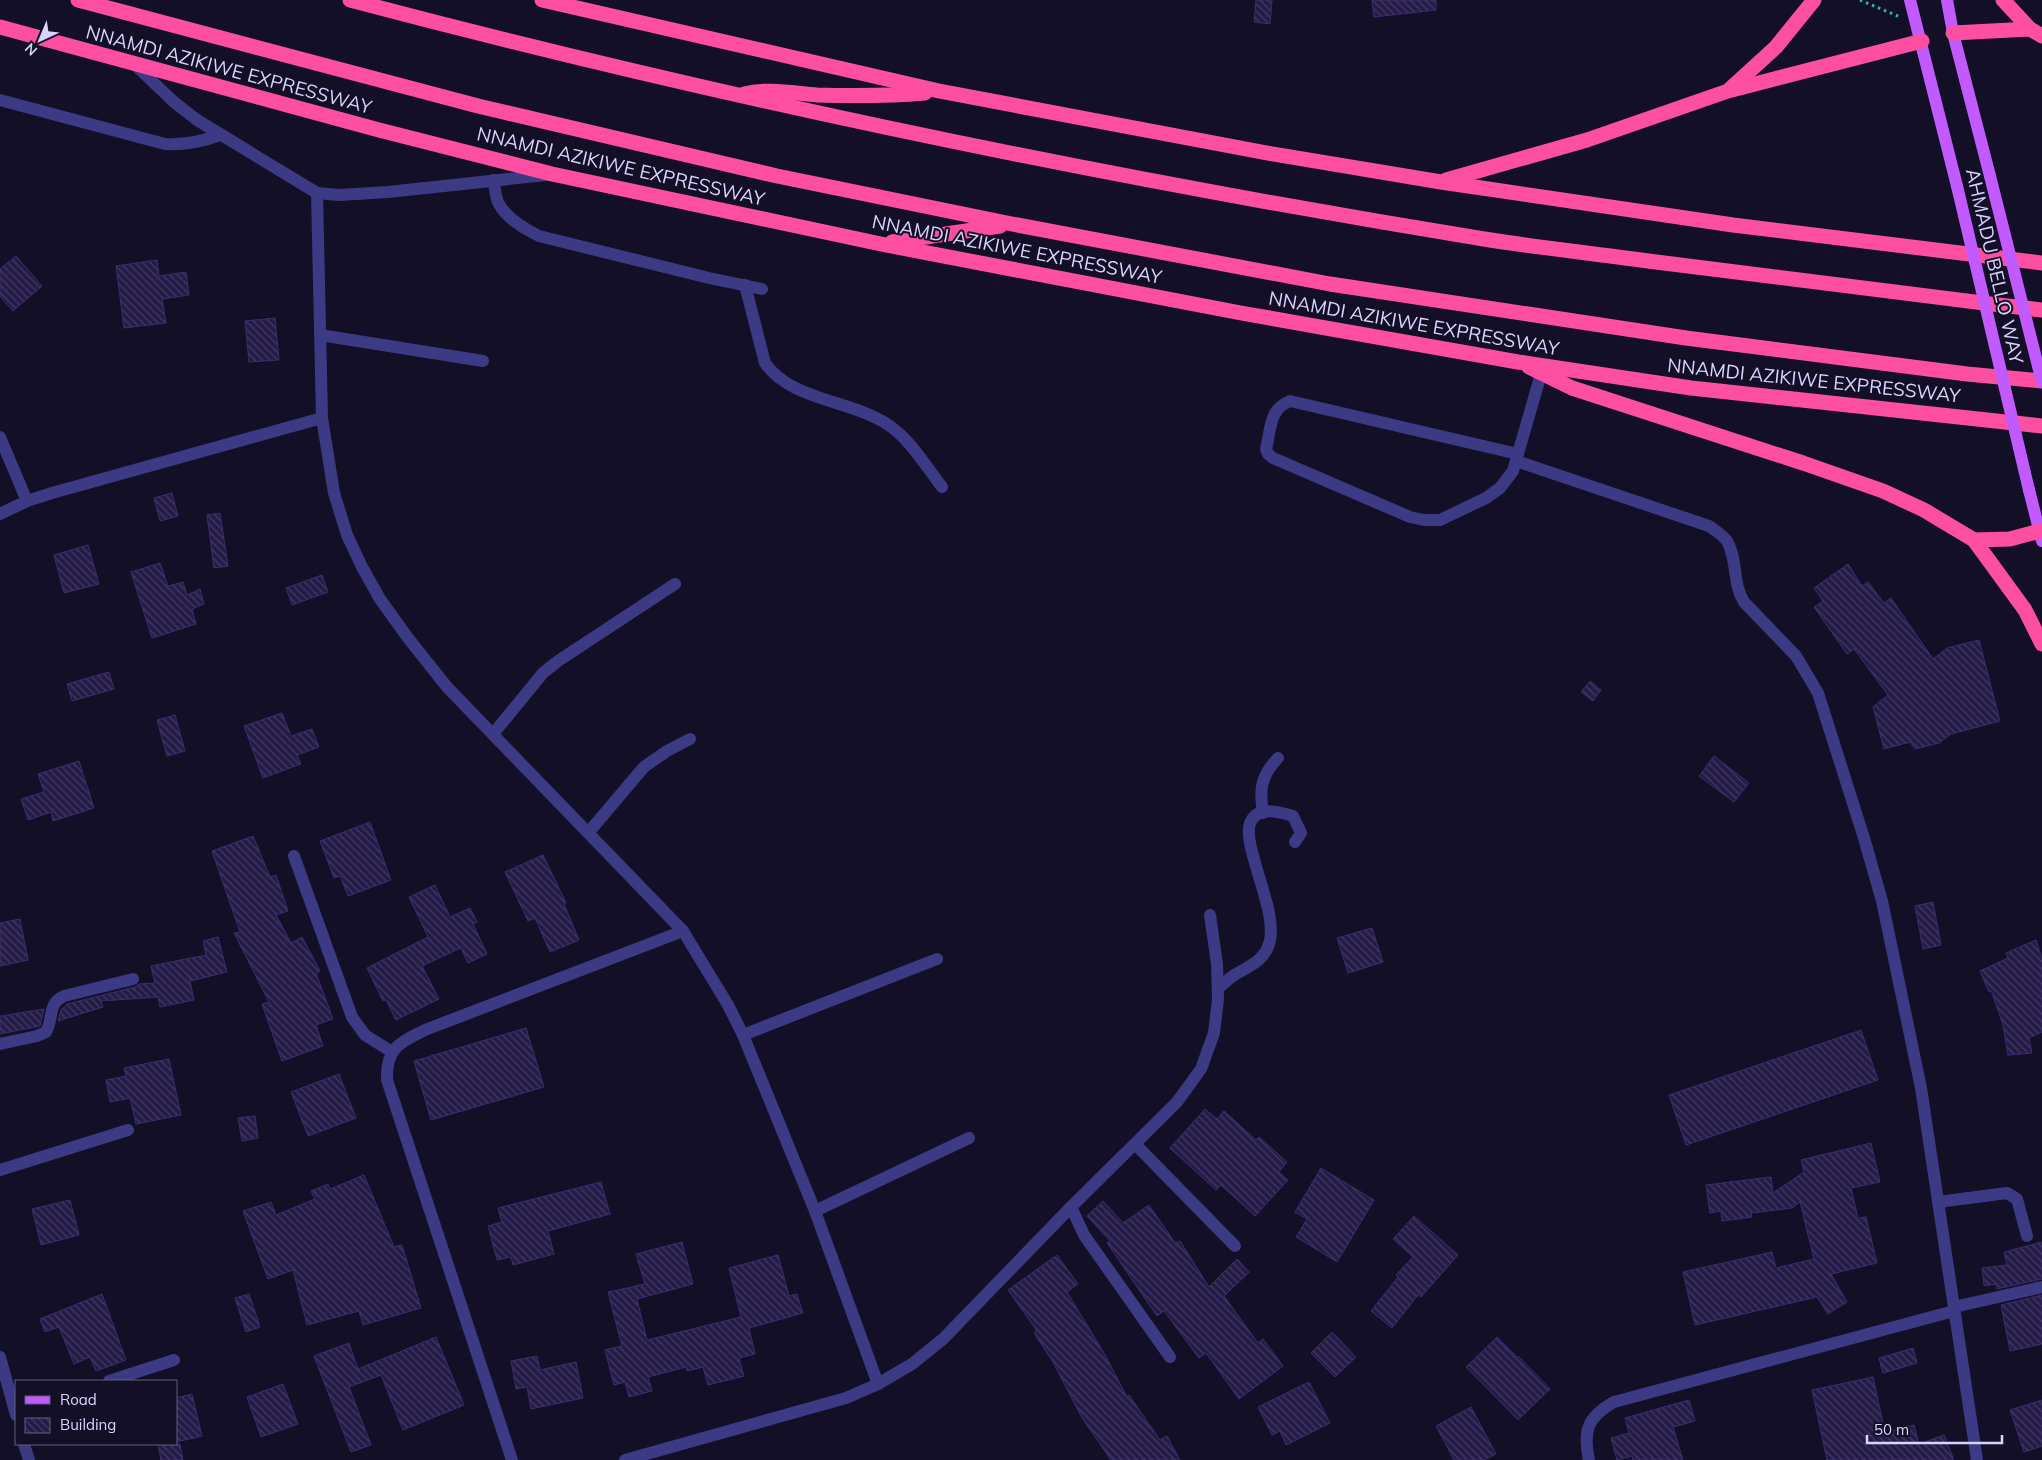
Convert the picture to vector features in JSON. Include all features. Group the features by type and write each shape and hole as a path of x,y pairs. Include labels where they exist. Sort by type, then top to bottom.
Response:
{"highway":[{"name":"NNAMDI AZIKIWE EXPRESSWAY","path":"78,0 478,106 777,176 1012,224 1330,284 1686,338 2042,382"},
{"path":"350,0 513,43 736,96 1168,184 1488,240 1780,279 2042,310"},
{"path":"542,0 939,91 1267,153 1441,182 1733,225 2042,263"},
{"path":"1728,91 1776,47 1814,0"},
{"path":"2003,0 2036,33"},
{"name":"NNAMDI AZIKIWE EXPRESSWAY","path":"0,28 132,62 378,130 552,174 881,244 1240,313 1518,362 1691,388 2042,426"},
{"path":"1953,32 2036,33"},
{"path":"1441,182 1588,140 1728,91 1922,41"},
{"path":"736,96 756,91 817,95 895,96 939,91"},
{"path":"881,244 1012,224"},
{"path":"1518,362 1572,388 1804,463 1883,491 1924,510 1974,540 2025,610 2042,644"},
{"path":"1974,540 2041,536"}],"main road":[{"name":"AHMADU BELLO WAY","path":"1910,0 1922,41 2041,536"},
{"name":"AHMADU BELLO WAY","path":"1947,0 1953,32 2042,382"}],"street":[{"path":"132,62 180,107 220,135 316,193 339,195 388,192 552,174"},
{"path":"0,100 165,144 199,143 220,135"},
{"path":"494,180 498,203 509,217 540,236 762,289"},
{"path":"316,193 322,418 334,493 347,535 362,567 380,599 447,687 683,931 728,1005 743,1035 814,1211 878,1384"},
{"path":"745,285 765,363 773,374 788,385 872,416 901,434 942,487"},
{"path":"320,335 483,361"},
{"path":"1541,374 1517,458 1513,472 1500,488 1486,498 1440,520 1424,520 1410,517 1273,458 1266,449 1274,415 1280,405 1290,401 1517,458 1708,526 1726,539 1734,557 1738,593 1744,602 1796,656 1818,693 1882,901 1921,1088 1977,1460"},
{"path":"0,514 27,501 86,483 322,418"},
{"path":"0,437 27,501"},
{"path":"493,734 543,673 558,661 675,584"},
{"path":"588,833 644,767 667,751 690,739"},
{"path":"1263,813 1260,797 1263,781 1267,770 1278,758"},
{"path":"1218,988 1234,975 1253,965 1264,955 1269,946 1273,931 1249,835 1250,822 1255,816 1263,813 1278,811 1293,816 1301,833 1295,842"},
{"path":"294,856 352,1018 365,1034 392,1052"},
{"path":"625,1460 846,1398 878,1384 912,1364 943,1339 1071,1206 1177,1102 1201,1069 1214,1033 1218,988 1215,938 1210,915"},
{"path":"512,1460 387,1080 386,1064 392,1052 403,1041 426,1030 683,931"},
{"path":"743,1035 937,959"},
{"path":"0,1044 37,1036 46,1032 54,1002 64,996 133,979"},
{"path":"0,1170 128,1130"},
{"path":"814,1211 969,1138"},
{"path":"1135,1144 1235,1246"},
{"path":"1938,1202 2007,1193 2017,1199 2027,1236"},
{"path":"1071,1206 1084,1235 1170,1357"},
{"path":"1589,1460 1586,1443 1587,1430 1592,1419 1602,1408 1614,1402 1954,1309 2042,1287"},
{"path":"0,1357 15,1410"},
{"path":"112,1380 174,1360"},
{"path":"24,1445 29,1460"}],"path":[{"path":"1860,0 1917,24"}],"building":[{"path":"1256,0 1272,0 1270,24 1254,22"},
{"path":"1372,0 1436,0 1436,10 1374,17"},
{"path":"16,256 42,286 13,311 0,296 0,269"},
{"path":"157,260 159,276 186,272 189,295 162,299 166,323 124,328 116,266"},
{"path":"275,318 279,360 249,362 245,321"},
{"path":"172,493 178,516 160,521 154,498"},
{"path":"220,513 228,566 214,568 207,515"},
{"path":"88,545 99,584 64,593 54,555"},
{"path":"160,563 168,586 183,582 187,595 200,589 204,604 192,609 196,624 152,638 131,572"},
{"path":"1848,564 1862,586 1868,582 1884,603 1891,598 1933,659 1947,648 1979,640 2000,721 1951,734 1939,743 1915,749 1910,742 1884,749 1873,707 1888,695 1854,649 1847,654 1814,607 1823,601 1814,588"},
{"path":"322,575 328,592 292,605 286,588"},
{"path":"109,672 114,689 72,701 67,684"},
{"path":"1590,681 1601,690 1593,701 1581,692"},
{"path":"282,713 291,736 312,729 319,747 297,755 301,764 263,778 244,726"},
{"path":"175,715 185,751 167,756 157,720"},
{"path":"1714,756 1749,783 1734,802 1699,776"},
{"path":"79,761 94,808 53,821 51,812 28,820 21,799 44,792 38,774"},
{"path":"370,822 391,880 348,896 340,876 334,878 320,841"},
{"path":"253,836 270,877 276,875 288,911 276,915 291,943 302,937 320,971 316,973 333,1019 316,1025 323,1046 282,1061 262,1004 269,1002 234,933 240,932 212,851"},
{"path":"543,855 566,903 564,904 579,940 550,952 535,918 528,921 505,872"},
{"path":"435,885 450,917 470,908 477,922 473,924 487,954 468,963 461,948 422,966 439,999 396,1020 386,1000 383,1001 367,968 428,937 409,897"},
{"path":"1933,902 1941,945 1923,949 1915,906"},
{"path":"20,919 28,960 0,966 0,923"},
{"path":"1372,928 1383,962 1348,973 1337,938"},
{"path":"218,937 227,972 190,981 194,1000 160,1007 158,997 101,1001 103,1007 58,1021 61,1010 67,1004 135,987 139,984 155,983 151,966 206,955 203,941"},
{"path":"2036,940 2042,959 2042,1032 2029,1038 2032,1053 2008,1055 2003,1025 1991,990 1989,992 1980,971 2008,958 2006,953"},
{"path":"44,1009 40,1026 0,1034 0,1016"},
{"path":"526,1028 544,1087 431,1120 414,1061"},
{"path":"1861,1030 1878,1080 1686,1145 1669,1095"},
{"path":"169,1059 181,1115 136,1124 130,1098 110,1102 106,1080 126,1076 124,1068"},
{"path":"339,1074 356,1118 308,1136 291,1092"},
{"path":"1205,1109 1217,1119 1224,1111 1256,1140 1259,1137 1287,1162 1279,1172 1288,1180 1255,1216 1221,1185 1216,1190 1170,1148"},
{"path":"255,1116 258,1138 242,1141 238,1118"},
{"path":"1871,1143 1880,1182 1851,1188 1858,1218 1866,1217 1877,1263 1831,1274 1847,1302 1828,1314 1817,1297 1695,1325 1683,1272 1772,1252 1776,1268 1814,1259 1800,1202 1792,1208 1751,1213 1752,1217 1722,1221 1721,1211 1710,1213 1706,1185 1771,1177 1773,1193 1804,1172 1801,1160"},
{"path":"1321,1168 1374,1200 1337,1262 1296,1237 1307,1219 1295,1212"},
{"path":"364,1175 394,1247 402,1245 421,1308 363,1325 359,1311 307,1325 293,1270 268,1279 243,1211 271,1202 276,1215 315,1199 311,1191 328,1184 330,1189"},
{"path":"601,1182 610,1214 548,1231 554,1254 513,1265 511,1257 497,1260 488,1226 502,1222 498,1208"},
{"path":"70,1200 79,1235 41,1245 32,1209"},
{"path":"1103,1201 1123,1223 1149,1205 1175,1243 1180,1241 1209,1287 1237,1259 1249,1272 1224,1296 1258,1343 1263,1339 1283,1366 1239,1399 1206,1353 1199,1358 1164,1311 1157,1316 1107,1243 1110,1241 1087,1216"},
{"path":"1414,1216 1458,1255 1421,1297 1418,1295 1392,1328 1371,1311 1398,1277 1396,1275 1413,1257 1393,1239"},
{"path":"682,1242 693,1284 637,1299 647,1340 741,1317 729,1268 778,1255 789,1296 797,1294 803,1313 749,1328 755,1354 739,1358 744,1376 708,1385 703,1367 687,1371 686,1367 648,1377 652,1391 629,1397 625,1382 614,1385 605,1350 622,1346 608,1292 645,1284 636,1254"},
{"path":"2042,1242 2042,1279 1997,1289 1996,1284 1984,1286 1982,1268 2007,1265 2004,1252"},
{"path":"1057,1255 1078,1284 1067,1292 1104,1353 1127,1397 1129,1395 1160,1440 1167,1436 1180,1460 1111,1460 1082,1418 1053,1362 1034,1333 1037,1331 1008,1290"},
{"path":"102,1294 126,1360 96,1371 90,1357 74,1364 59,1327 45,1332 40,1319"},
{"path":"249,1294 260,1327 246,1332 235,1298"},
{"path":"2042,1295 2042,1344 2010,1351 2001,1305"},
{"path":"1332,1332 1356,1357 1335,1377 1311,1353"},
{"path":"436,1337 464,1405 403,1430 381,1375 349,1387 371,1445 351,1452 314,1356 349,1343 358,1369"},
{"path":"1497,1337 1550,1389 1518,1420 1466,1367"},
{"path":"1913,1348 1917,1363 1883,1373 1879,1358"},
{"path":"537,1356 540,1370 576,1362 583,1398 531,1409 527,1387 516,1389 511,1361"},
{"path":"1873,1377 1885,1433 1914,1425 1919,1444 1944,1435 1954,1460 1827,1460 1812,1390"},
{"path":"1309,1382 1330,1423 1286,1445 1280,1431 1272,1435 1258,1407"},
{"path":"283,1384 298,1424 261,1437 247,1397"},
{"path":"192,1394 202,1436 178,1442 178,1398"},
{"path":"1689,1400 1695,1421 1673,1427 1683,1460 1633,1460 1632,1456 1617,1460 1611,1438 1629,1433 1625,1418"},
{"path":"2042,1400 2042,1446 2024,1452 2010,1410"},
{"path":"1471,1407 1496,1454 1484,1460 1454,1460 1436,1426"},
{"path":"180,1444 183,1460 161,1460 158,1445"}]}
